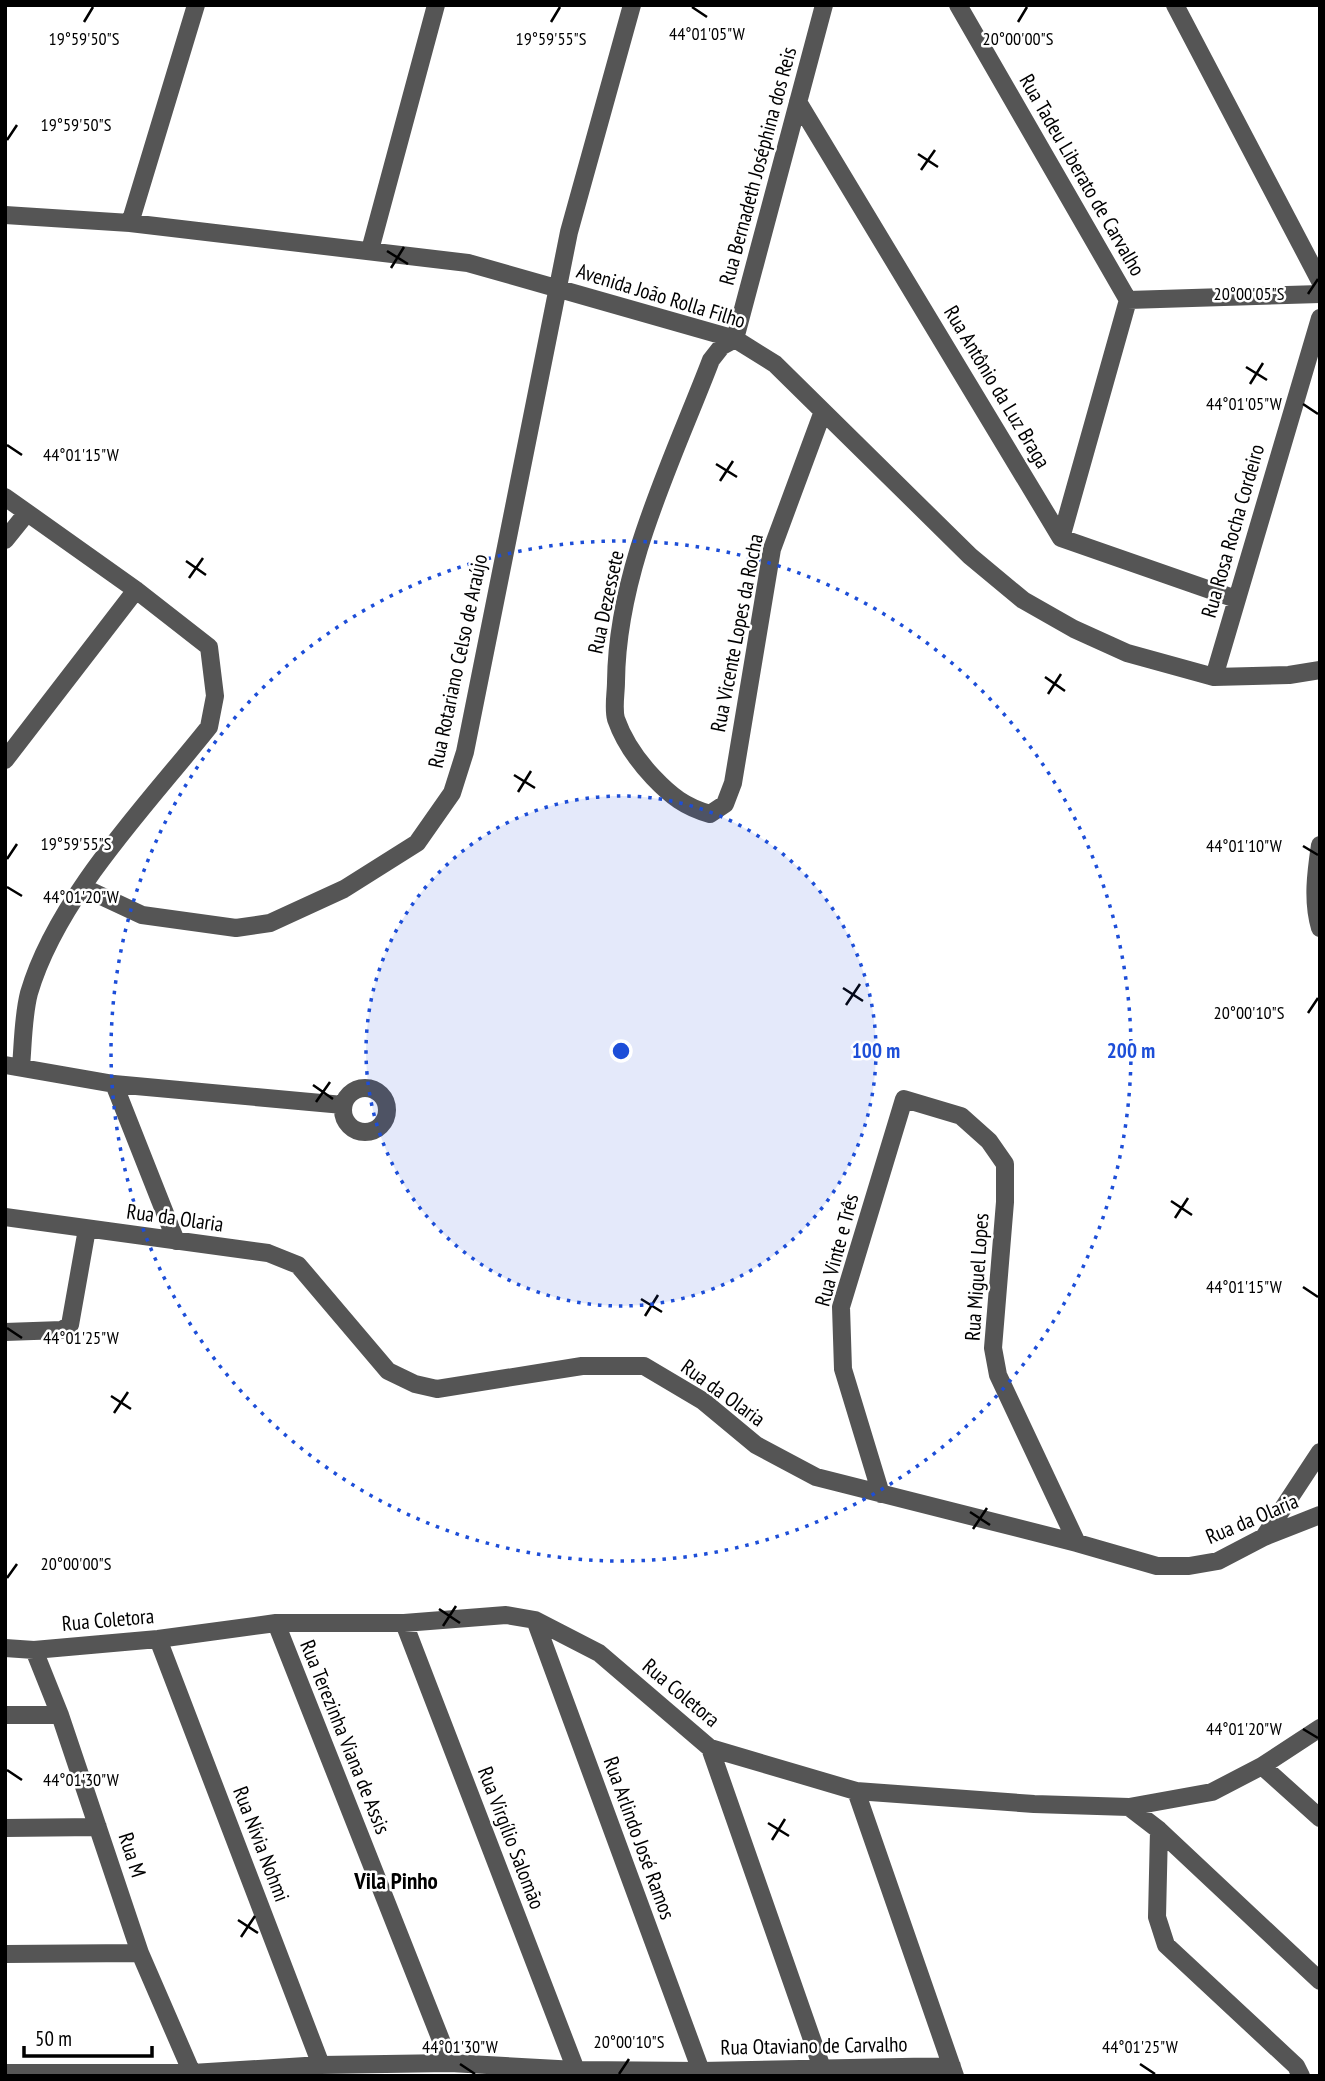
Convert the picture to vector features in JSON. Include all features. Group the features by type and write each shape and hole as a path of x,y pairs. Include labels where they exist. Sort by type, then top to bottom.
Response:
{"street":[{"path":"130,223 196,5"},
{"path":"370,250 436,5"},
{"name":"Rua Rotariano Celso de Araújo","path":"82,887 142,915 236,928 270,923 344,889 417,843 452,793 465,752 569,232 632,5"},
{"name":"Rua Bernadeth Joséphina dos Reis","path":"735,339 824,5"},
{"name":"Rua Tadeu Liberato de Carvalho","path":"958,5 1128,300 1061,538"},
{"path":"1175,5 1320,281"},
{"name":"Rua Antônio da Luz Braga","path":"798,102 1061,538"},
{"name":"Avenida João Rolla Filho","path":"5,215 130,223 468,263 735,339 775,365 822,414 970,556 1023,600 1074,629 1127,653 1214,677 1289,675 1320,670"},
{"path":"1128,300 1320,294"},
{"name":"Rua Rosa Rocha Cordeiro","path":"1214,677 1320,318"},
{"name":"Rua Dezessete","path":"733,783 725,804 710,814 691,809 673,798 635,758 615,717 616,665 624,609 642,540 711,360 722,346 735,339"},
{"name":"Rua Vicente Lopes da Rocha","path":"733,783 772,549 822,414"},
{"path":"5,497 136,590 209,648 215,696 209,727 82,887 46,947 28,995 13,1066 114,1084 343,1105"},
{"path":"5,540 26,514"},
{"path":"1061,538 1236,599"},
{"path":"5,760 136,590"},
{"path":"1320,845 1315,876 1316,914 1320,928"},
{"path":"114,1084 176,1241"},
{"name":"Rua Vinte e Três","path":"881,1494 843,1369 841,1307 904,1099"},
{"name":"Rua Miguel Lopes","path":"904,1099 961,1116 989,1141 1005,1164 1005,1202 993,1348 998,1375 1077,1543"},
{"name":"Rua da Olaria","path":"5,1217 268,1253 298,1265 388,1371 415,1384 437,1389 582,1366 645,1366 703,1401 756,1445 816,1477 1157,1566 1189,1566 1218,1561 1264,1536 1320,1515"},
{"path":"5,1332 62,1329 70,1325 87,1228"},
{"path":"1264,1536 1320,1452"},
{"name":"Rua Coletora","path":"5,1648 34,1650 158,1639 276,1623 404,1623 506,1615 536,1620 598,1653 710,1748 856,1791 1034,1804 1129,1807 1212,1792 1262,1766 1320,1728"},
{"name":"Rua Arlindo José Ramos","path":"536,1620 701,2071"},
{"name":"Rua Terezinha Viana de Assis","path":"276,1623 459,2067"},
{"name":"Rua Virgílio Salomão","path":"404,1623 576,2070"},
{"name":"Rua Nívia Nohmi","path":"158,1639 321,2065"},
{"name":"Rua M","path":"34,1650 60,1715 140,1953 192,2073"},
{"path":"5,1715 60,1715"},
{"path":"710,1748 822,2068"},
{"path":"1262,1766 1320,1818"},
{"path":"856,1791 953,2071"},
{"path":"1129,1807 1159,1830 1320,1981"},
{"path":"5,1828 98,1826"},
{"path":"1159,1830 1157,1917 1166,1945 1296,2066 1301,2076"},
{"path":"5,1954 140,1953"},
{"name":"Rua Otaviano de Carvalho","path":"5,2073 192,2073 321,2065 576,2070 822,2068 953,2071"}],"district":[{"name":"Vila Pinho","path":"396,1881"}]}
